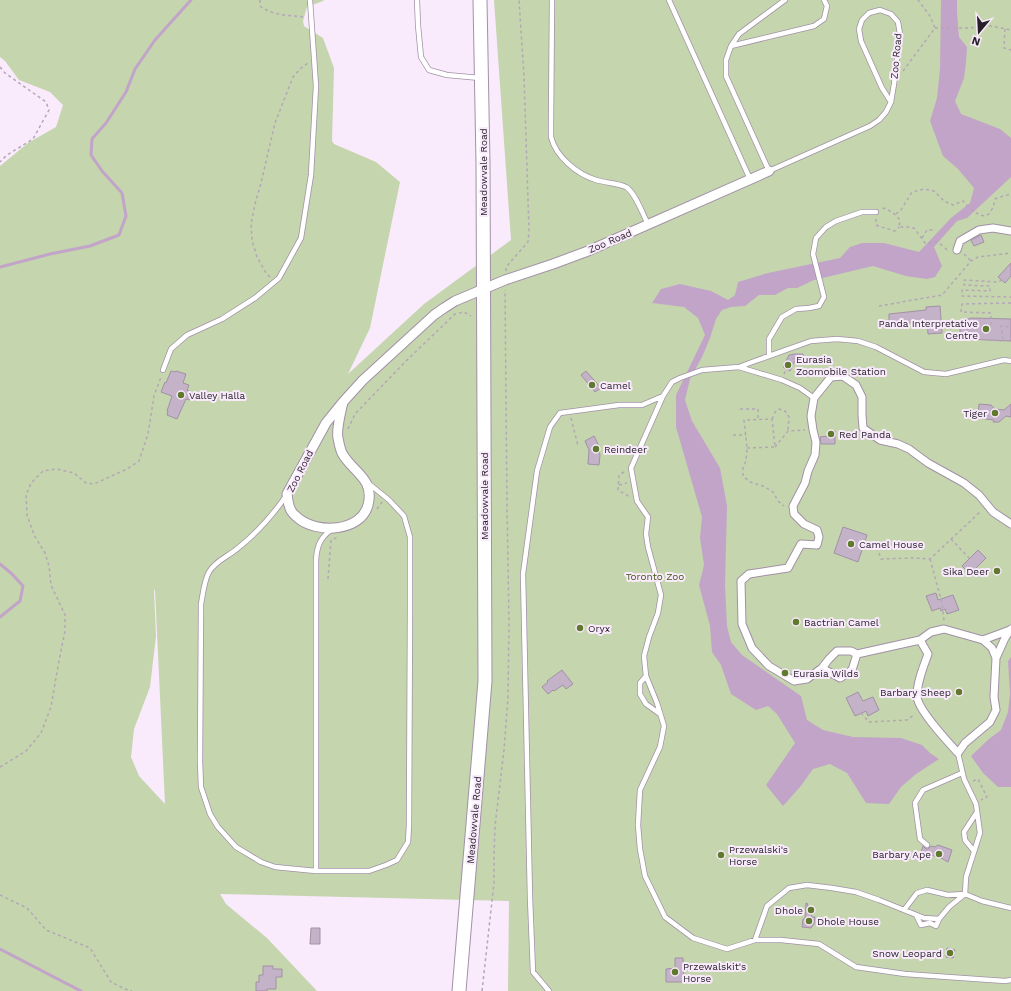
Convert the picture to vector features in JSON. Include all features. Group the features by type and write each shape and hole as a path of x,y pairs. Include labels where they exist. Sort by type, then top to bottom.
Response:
{"main road":[{"path":"472,0 481,17"},
{"name":"Meadowvale Road","path":"459,991 485,681 484,289 480,0"}],"street":[{"name":"Zoo Road","path":"343,402 337,437 342,453 365,480 369,492 368,507 364,515 349,525 332,529 322,529 301,521 292,513 288,504 287,494 326,423 343,402 363,380 434,315 455,301 505,280 588,251 769,171"},
{"path":"957,250 960,241 979,230 993,228 1011,232"},
{"path":"996,658 992,648 983,640 944,629 931,632 920,640 857,654 851,651 837,651 829,658 822,668 807,679 794,681 769,666 752,648 742,624 741,582 749,574 788,568 802,544 817,545 819,537 817,530 804,524 794,514 793,506 805,483 808,471 815,455 816,442 811,416 814,398 830,377 843,376 856,385 862,397 863,428 880,440 898,444 909,449 928,463 964,483 979,495 993,512 1011,523"},
{"path":"920,640 928,654 918,683 917,698 921,709 958,753 966,743 990,722 996,710 994,697 996,658 1010,630"},
{"path":"983,640 1010,630"},
{"path":"822,668 840,678 852,670 857,654"}],"lane":[{"path":"163,370 171,349 187,335 222,318 255,298 279,278 302,238 311,175 316,86 310,0"},
{"path":"417,0 421,58 429,70 447,75 482,78"},
{"path":"552,0 551,136 554,145 565,161 586,176 597,181 627,188 636,199 648,224"},
{"path":"669,0 750,179"},
{"path":"769,171 726,76 726,60 731,46 739,34 785,0"},
{"path":"731,46 814,26 824,19 827,6 824,0"},
{"name":"Zoo Road","path":"769,171 870,126 879,120 886,112 891,102 900,34 898,22 891,14 880,10 869,13 862,20 860,30 861,41 882,88 891,102"},
{"path":"769,356 768,339 782,317 796,309 819,306 824,298 813,254 816,238 826,227 836,221 862,212 876,212"},
{"path":"1011,361 1004,360 946,374 924,372 876,347 858,341 837,339 811,341 739,367 702,370 672,382 663,396 631,468 637,501 648,517 646,534 648,547 661,595 658,613 644,656 646,676 657,702 664,726 660,746 640,790 638,825 640,849 645,876 665,917 693,938 728,949 755,940 781,940 819,944 856,967 905,974 1005,981 1011,980"},
{"path":"739,367 782,380 800,388 814,398"},
{"path":"549,991 533,972 530,898 523,574 537,471 550,427 560,412 619,405 642,405 663,396"},
{"path":"287,494 273,514 257,532 237,549 215,564 205,581 201,604 201,787 210,814 218,827 236,847 261,862 275,867 316,871 369,871 397,860 408,842 410,537 404,516 387,497 365,480"},
{"path":"316,871 316,560 317,550 321,541 325,534 332,529"},
{"path":"646,676 640,683 640,694 646,704 660,714"},
{"path":"916,915 921,925 930,923 936,926 949,907 964,894 966,878 980,833 975,802 962,773 958,753"},
{"path":"927,845 920,839 915,803 923,790 962,773"},
{"path":"974,851 965,840 964,832 977,812"},
{"path":"755,940 766,906 789,888 808,885 856,892 924,918 940,919"},
{"path":"904,910 917,893 928,890 948,895 964,894 982,901 1011,908"}],"path":[{"path":"260,0 260,6 267,11 304,17 312,21"},
{"path":"506,268 528,242 529,231 524,76 519,0"},
{"path":"918,0 930,16 935,28"},
{"path":"935,28 992,26 1011,30"},
{"path":"894,84 935,28"},
{"path":"1005,29 1004,48 1011,50"},
{"path":"274,282 266,273 257,257 252,240 251,224 254,204 261,184 275,123 293,77 300,69 314,58"},
{"path":"0,67 5,73 46,102 49,110 33,139 7,155 0,162"},
{"path":"896,214 901,210 912,192 924,189 934,191 944,201 953,205 963,201 975,213 982,216 992,211 995,199 1011,194"},
{"path":"900,227 900,220 896,214 884,208 876,212 876,225 882,228 888,228 894,231 900,227 914,228 925,243 929,244 936,242 948,251 957,250"},
{"path":"922,239 927,230 935,230"},
{"path":"878,306 942,295 971,261 978,257 1011,253"},
{"path":"1002,280 998,282 964,280 964,285 990,286 990,291 962,290 962,296 1011,296"},
{"path":"482,991 494,883 495,826 504,750 508,697 509,623 506,295"},
{"path":"1011,303 962,304 961,312 991,313 991,324 968,324 966,338 1003,341 1001,326 1011,327"},
{"path":"346,432 355,414 405,362 456,314 464,312 470,316"},
{"path":"782,380 791,359 795,358 794,347"},
{"path":"0,767 26,752 41,733 51,707 65,631 65,615 51,585 49,566 45,553 34,535 27,515 26,495 31,482 43,471 57,469 74,473 86,483 94,484 127,469 139,461 148,434 154,396 163,370"},
{"path":"740,409 758,409 758,419"},
{"path":"747,448 774,447 788,431 789,417 785,411 779,409 775,412 772,419 774,447"},
{"path":"569,411 578,446"},
{"path":"772,419 744,420 747,448 746,461 743,467 743,476 750,482 763,486 773,492 778,501 794,514"},
{"path":"788,431 813,430"},
{"path":"733,435 746,435"},
{"path":"631,468 619,475 618,490 637,501"},
{"path":"377,509 387,497"},
{"path":"930,560 950,539 987,505"},
{"path":"328,580 331,540 338,537"},
{"path":"950,539 969,558"},
{"path":"864,545 878,550 881,559 914,558 930,560"},
{"path":"930,560 942,603 944,629"},
{"path":"861,713 868,722 907,720 921,709"},
{"path":"966,783 978,779 987,797 975,802"},
{"path":"0,895 27,908 46,930 90,948 112,982 132,991"}],"green space":[{"name":"Toronto Zoo","path":"0,0 324,0 307,7 303,21 304,26 323,38 334,68 332,141 334,144 376,162 400,182 370,328 348,374 424,304 511,240 494,0 1011,0 1011,991 508,991 509,901 220,894 226,904 267,938 317,991 0,991 0,166 28,143 56,127 63,105 50,92 19,80 5,61 0,57","holes":["155,589 165,804 139,776 131,757 134,729 150,687 156,636"]}],"shaded area":[{"path":"941,0 957,0 959,37 967,47 964,78 955,101 961,114 1000,129 1011,138 1011,177 967,218 957,221 934,247 942,266 935,277 927,279 906,276 873,266 814,280 797,288 788,288 775,295 759,295 745,306 731,307 722,310 716,319 702,357 690,379 685,400 692,421 720,468 727,506 725,585 727,626 731,642 742,655 801,696 807,720 823,730 853,737 901,738 922,745 939,759 916,774 901,787 889,804 866,803 847,773 830,764 813,769 800,787 783,806 766,785 795,743 777,714 768,706 756,710 731,694 721,665 712,652 710,626 699,585 704,565 700,538 702,517 676,427 676,395 705,335 698,318 684,307 652,303 661,289 680,284 711,291 728,300 735,295 738,282 768,273 840,258 850,247 862,243 884,243 919,252 951,218 970,203 974,188 958,169 943,156 930,121 937,98 940,69"},
{"path":"1011,657 1011,787 998,787 983,773 971,756 1001,730 1008,712 1010,694 1008,661"}],"building":[{"path":"981,235 984,242 974,246 971,240"},
{"path":"1011,263 1011,276 1005,283 998,277"},
{"path":"940,306 942,333 928,334 927,321 889,325 889,314 926,310 926,307"},
{"name":"Panda Interpretative Centre","path":"971,318 1011,319 1011,341 966,339 962,336 960,327 965,320"},
{"name":"Eurasia Zoomobile Station","path":"803,354 804,361 794,362 790,371 783,367 789,355"},
{"name":"Valley Halla","path":"171,371 186,374 183,383 189,385 187,390 193,393 190,400 186,399 177,419 167,415 172,396 161,392"},
{"path":"586,371 601,388 595,392 581,375"},
{"name":"Tiger","path":"979,404 991,405 995,409 1004,410 1011,404 1011,417 1006,416 999,422 978,418"},
{"name":"Red Panda","path":"828,431 835,431 835,444 821,444 820,437 828,436"},
{"name":"Reindeer","path":"594,436 598,444 600,455 599,465 588,464 589,450 585,441"},
{"name":"Camel House","path":"843,527 867,535 858,562 834,553"},
{"path":"978,550 986,558 970,574 962,566"},
{"path":"936,593 938,600 953,595 959,610 947,614 945,609 941,611 940,608 932,611 926,596"},
{"path":"562,670 573,684 566,689 563,685 548,694 542,687 548,682 547,681"},
{"path":"858,692 863,701 873,697 879,710 868,716 866,711 855,716 846,698"},
{"name":"Barbary Ape","path":"938,845 952,850 948,862 941,858 921,852 923,846 928,849 931,846 935,847"},
{"name":"Dhole House","path":"806,903 812,917 815,917 814,924 811,928 802,927 803,919 805,919"},
{"path":"311,928 320,928 320,944 310,944"},
{"name":"Snow Leopard","path":"947,948 955,950 953,958 946,957"},
{"name":"Przewalskit's Horse","path":"675,958 683,958 684,982 666,982 666,969 675,968"},
{"path":"263,966 273,966 273,969 282,969 282,977 276,977 276,989 256,991 256,982 259,982 259,975 263,975"}],"waterway":[{"path":"0,267 50,254 90,246 119,235 126,216 122,193 102,171 91,155 92,139 106,123 126,92 135,69 155,40 191,0"},
{"path":"0,564 23,586 20,601 0,617"},
{"path":"0,949 81,991"}],"place":[{"name":"Panda Interpretative Centre","path":"986,329"},
{"name":"Eurasia Zoomobile Station","path":"788,365"},
{"name":"Camel","path":"592,385"},
{"name":"Valley Halla","path":"181,395"},
{"name":"Tiger","path":"995,413"},
{"name":"Red Panda","path":"831,434"},
{"name":"Reindeer","path":"596,449"},
{"name":"Camel House","path":"851,544"},
{"name":"Sika Deer","path":"997,571"},
{"name":"Bactrian Camel","path":"796,622"},
{"name":"Oryx","path":"580,628"},
{"name":"Eurasia Wilds","path":"785,673"},
{"name":"Barbary Sheep","path":"959,692"},
{"name":"Barbary Ape","path":"939,854"},
{"name":"Przewalski's Horse","path":"721,855"},
{"name":"Dhole","path":"811,910"},
{"name":"Dhole House","path":"809,921"},
{"name":"Snow Leopard","path":"950,953"},
{"name":"Przewalskit's Horse","path":"675,972"}]}
